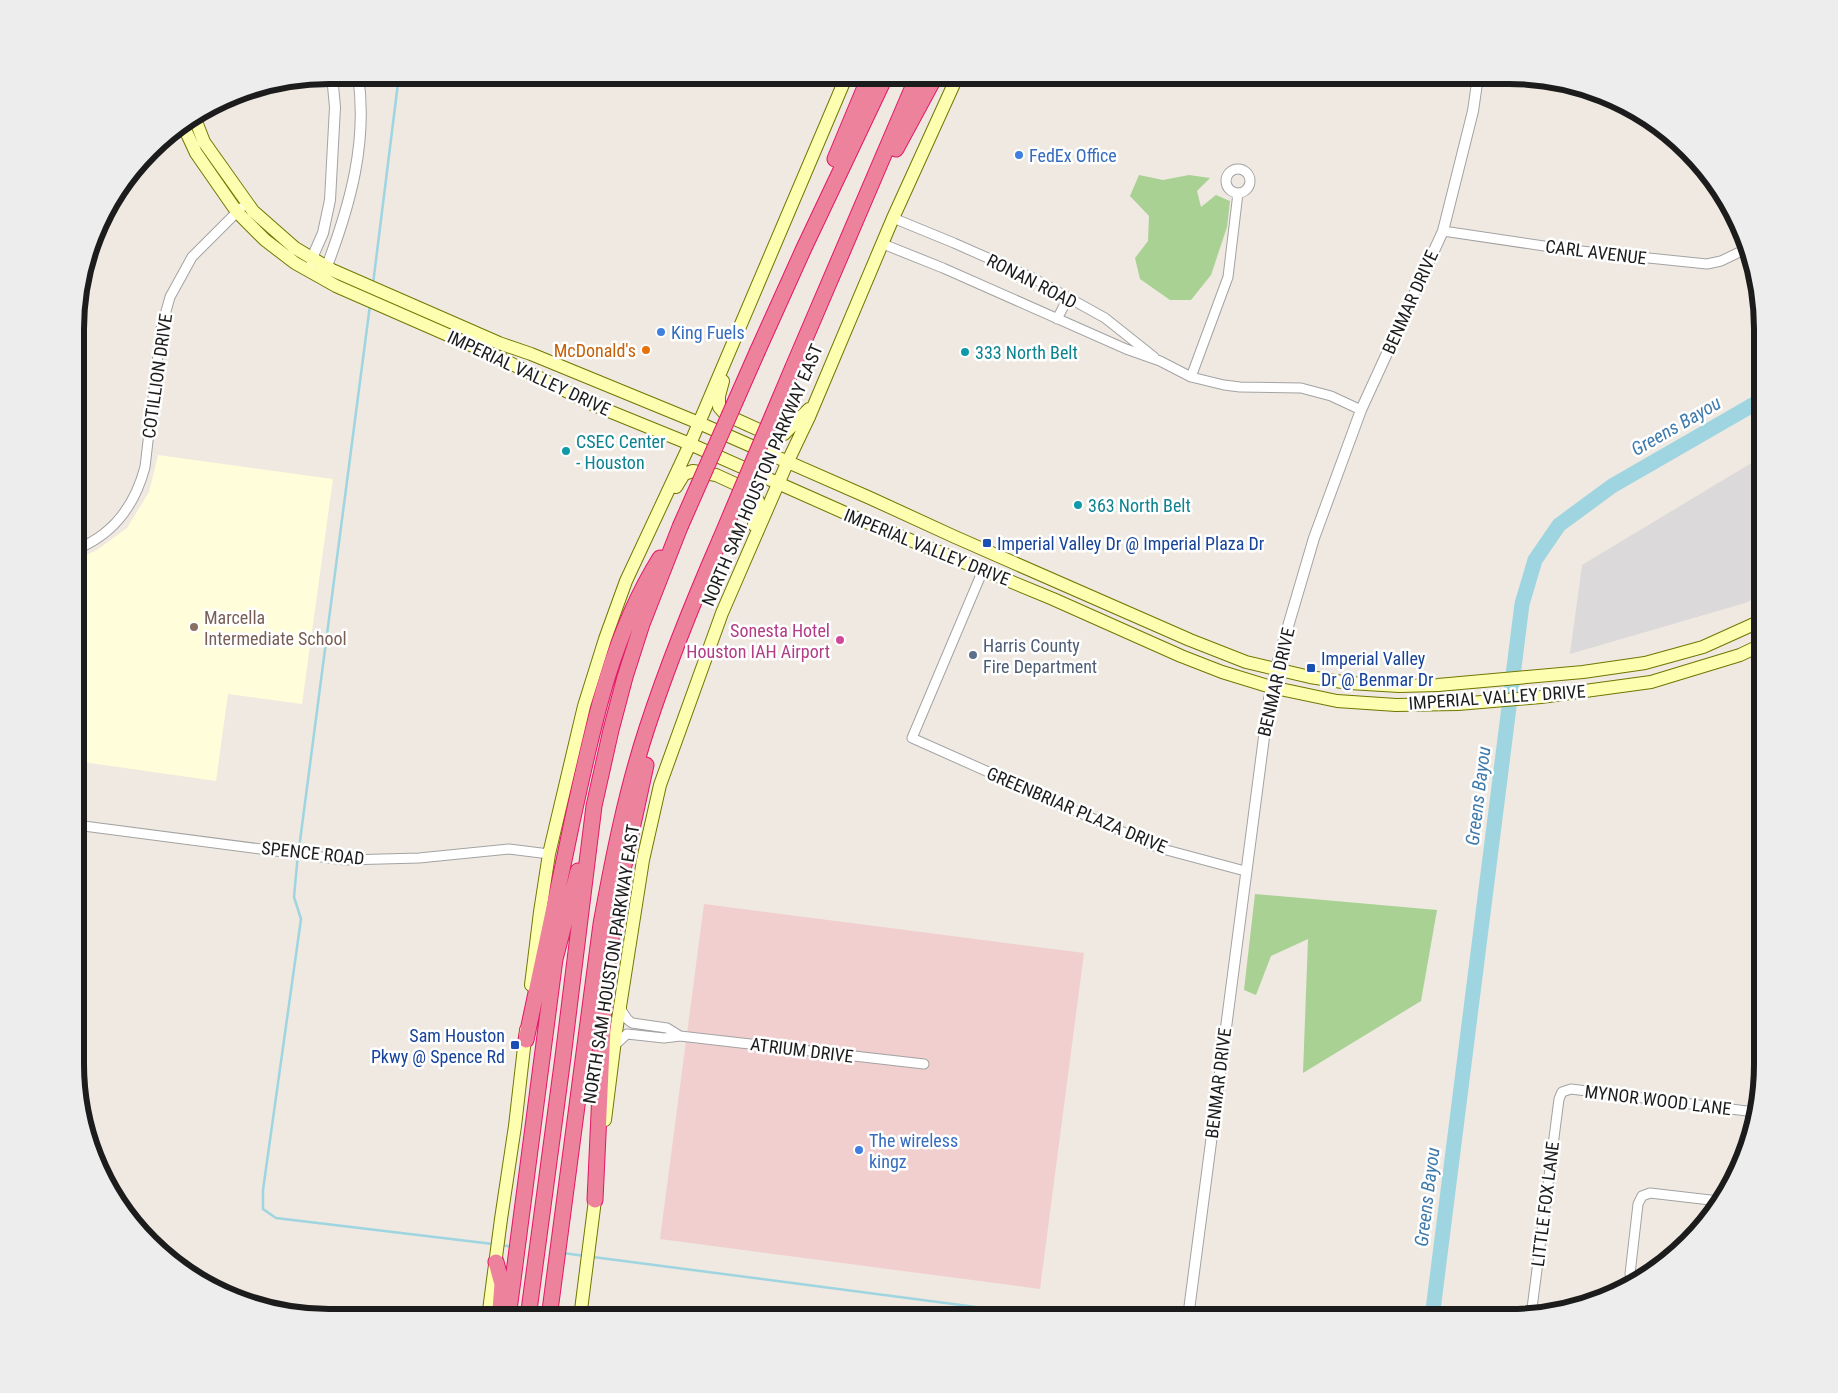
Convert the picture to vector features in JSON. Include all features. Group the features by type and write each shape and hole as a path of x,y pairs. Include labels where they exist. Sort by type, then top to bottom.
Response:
{"highway":[{"path":"790,280 798,248 866,84"},
{"name":"NORTH SAM HOUSTON PARKWAY EAST","path":"529,1309 594,806 625,677 642,624 680,527 758,350 882,84"},
{"name":"NORTH SAM HOUSTON PARKWAY EAST","path":"550,1309 601,924 628,792 647,729 690,608 914,84"},
{"path":"856,223 931,84"},
{"path":"526,1040 592,730 614,654 648,578 680,527"},
{"path":"595,1200 605,984 616,902 668,668"},
{"path":"509,1309 555,959 594,806"},
{"path":"496,1262 502,1284 500,1309"}],"main road":[{"path":"489,1309 526,1040 526,1023 540,912 550,854 582,714 626,581 690,444 843,84"},
{"name":"NORTH SAM HOUSTON PARKWAY EAST","path":"581,1309 614,1047 643,860 660,785 685,712 747,554 814,404 893,218 954,84"},
{"name":"IMPERIAL VALLEY DRIVE","path":"196,123 201,149 237,212 265,240 312,273 350,293 496,356 594,406 690,444 778,484 1222,672 1272,687 1336,701 1408,705 1476,703 1541,697 1651,682 1740,655 1754,648"},
{"name":"IMPERIAL VALLEY DRIVE","path":"186,130 253,211 280,236 312,258 357,282 499,343 546,360 788,461 955,537 1204,646 1246,662 1310,677 1349,683 1407,686 1438,685 1583,672 1645,663 1703,647 1754,624"},
{"path":"730,349 719,396 720,407 726,415 775,437 784,434 814,404"},
{"path":"537,377 546,360"},
{"path":"664,500 684,474 693,471 716,475 753,492 758,501 758,511 747,554"},
{"path":"947,555 955,537"},
{"path":"1407,686 1408,705"}],"street":[{"path":"333,84 335,107 330,200 323,233 312,258 312,273 326,266 342,226 354,182 360,125 361,100 359,84"},
{"name":"BENMAR DRIVE","path":"1189,1309 1266,712 1276,669 1314,538 1361,410 1443,230 1473,111 1477,84"},
{"path":"1191,377 1228,277 1238,193"},
{"name":"COTILLION DRIVE","path":"84,546 108,530 121,517 130,506 140,487 162,329 170,297 192,257 246,202"},
{"name":"RONAN ROAD","path":"893,218 1033,278 1105,318 1160,361"},
{"name":"CARL AVENUE","path":"1443,230 1571,250 1707,264 1721,261 1741,251"},
{"name":"RONAN ROAD","path":"883,244 1160,361 1191,377 1240,387 1301,388 1331,396 1361,410"},
{"path":"1057,319 1068,298"},
{"name":"GREENBRIAR PLAZA DRIVE","path":"983,570 912,738 1159,848 1245,871"},
{"name":"SPENCE ROAD","path":"84,826 289,851 345,860 419,858 509,849 550,854"},
{"name":"ATRIUM DRIVE","path":"620,1008 627,1020 632,1023 667,1028 680,1036"},
{"name":"ATRIUM DRIVE","path":"614,1047 627,1034 664,1038 680,1036 924,1064"},
{"name":"MYNOR WOOD LANE","path":"1562,1092 1571,1090 1750,1111"},
{"name":"LITTLE FOX LANE","path":"1532,1308 1558,1107 1562,1092"},
{"path":"1632,1276 1630,1274 1638,1204 1642,1196 1650,1193 1712,1201"}],"shaded area":[{"name":"Marcella Intermediate School","path":"158,455 333,479 302,704 228,694 216,781 84,762 84,556 97,550 127,528 149,492"},
{"path":"1754,461 1754,599 1570,654 1582,565"},
{"path":"704,904 1084,953 1040,1289 660,1239"}],"green space":[{"path":"1139,175 1163,180 1189,175 1210,178 1197,191 1201,207 1216,195 1230,201 1227,227 1211,275 1191,300 1170,300 1140,279 1135,258 1148,241 1149,216 1130,196"},
{"path":"1255,894 1437,910 1421,1001 1303,1073 1308,939 1271,956 1256,995 1244,990"}],"waterway":[{"path":"373,284 398,84"},
{"path":"370,305 297,864 294,897 301,919 263,1190 263,1209 276,1218 493,1244"},
{"name":"Greens Bayou","path":"1433,1309 1522,604 1535,560 1559,525 1612,486 1754,404"},
{"path":"501,1245 513,1247"},
{"path":"563,1253 585,1256"},
{"path":"593,1257 992,1309"}],"place":[{"name":"FedEx Office","path":"1019,155"},
{"name":"King Fuels","path":"661,332"},
{"name":"McDonald's","path":"646,350"},
{"name":"333 North Belt","path":"965,352"},
{"name":"CSEC Center - Houston","path":"566,451"},
{"name":"363 North Belt","path":"1078,505"},
{"name":"Imperial Valley Dr @ Imperial Plaza Dr","path":"987,543"},
{"name":"Marcella Intermediate School","path":"194,627"},
{"name":"Sonesta Hotel Houston IAH Airport","path":"840,640"},
{"name":"Harris County Fire Department","path":"973,655"},
{"name":"Imperial Valley Dr @ Benmar Dr","path":"1311,668"},
{"name":"Sam Houston Pkwy @ Spence Rd","path":"515,1045"},
{"name":"The wireless kingz","path":"859,1150"}]}
